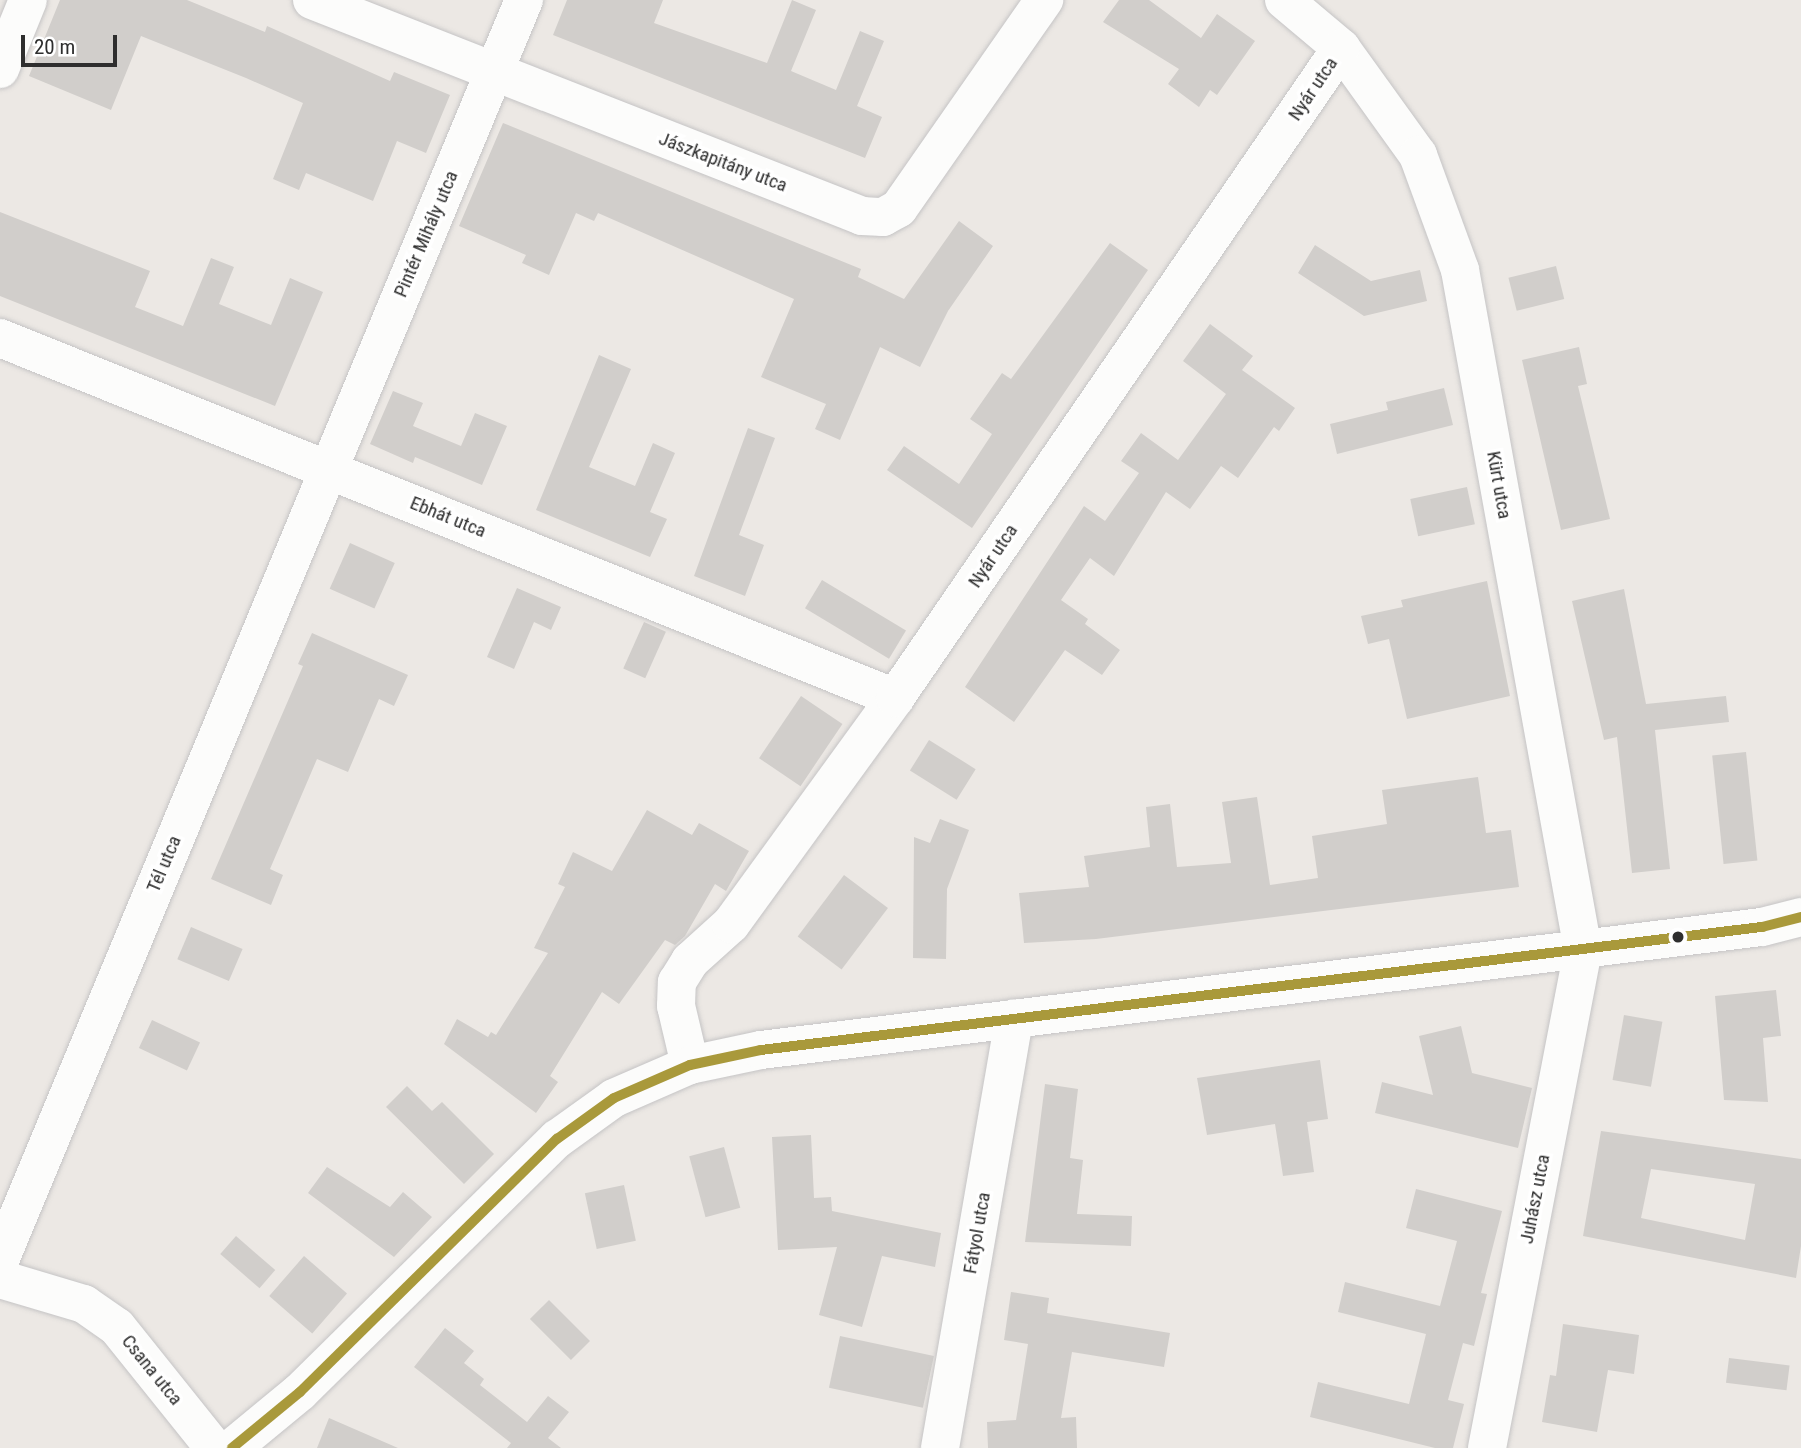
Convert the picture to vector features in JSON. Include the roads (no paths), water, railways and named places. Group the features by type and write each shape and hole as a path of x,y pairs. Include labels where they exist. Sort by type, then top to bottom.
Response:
{"street":[{"path":"0,69 28,0"},
{"name":"Jászkapitány utca","path":"312,0 862,216 883,217 899,208 1044,0"},
{"name":"Pintér Mihály utca","path":"329,468 524,0"},
{"name":"Kürt utca","path":"1284,0 1341,48 1418,155 1460,270 1583,950"},
{"name":"Nyár utca","path":"690,1065 676,1006 677,982 690,961 731,924 895,698 1341,48"},
{"name":"Ebhát utca","path":"0,338 329,468 895,698"},
{"name":"Tél utca","path":"0,1260 329,468"},
{"path":"232,1448 300,1392 557,1139 614,1098 690,1065 761,1050 1583,950 1762,927 1801,918"},
{"name":"Juhász utca","path":"1487,1448 1583,950"},
{"name":"Fátyol utca","path":"940,1448 1014,1018"},
{"name":"Csana utca","path":"0,1279 83,1304 117,1327 214,1448"}]}
